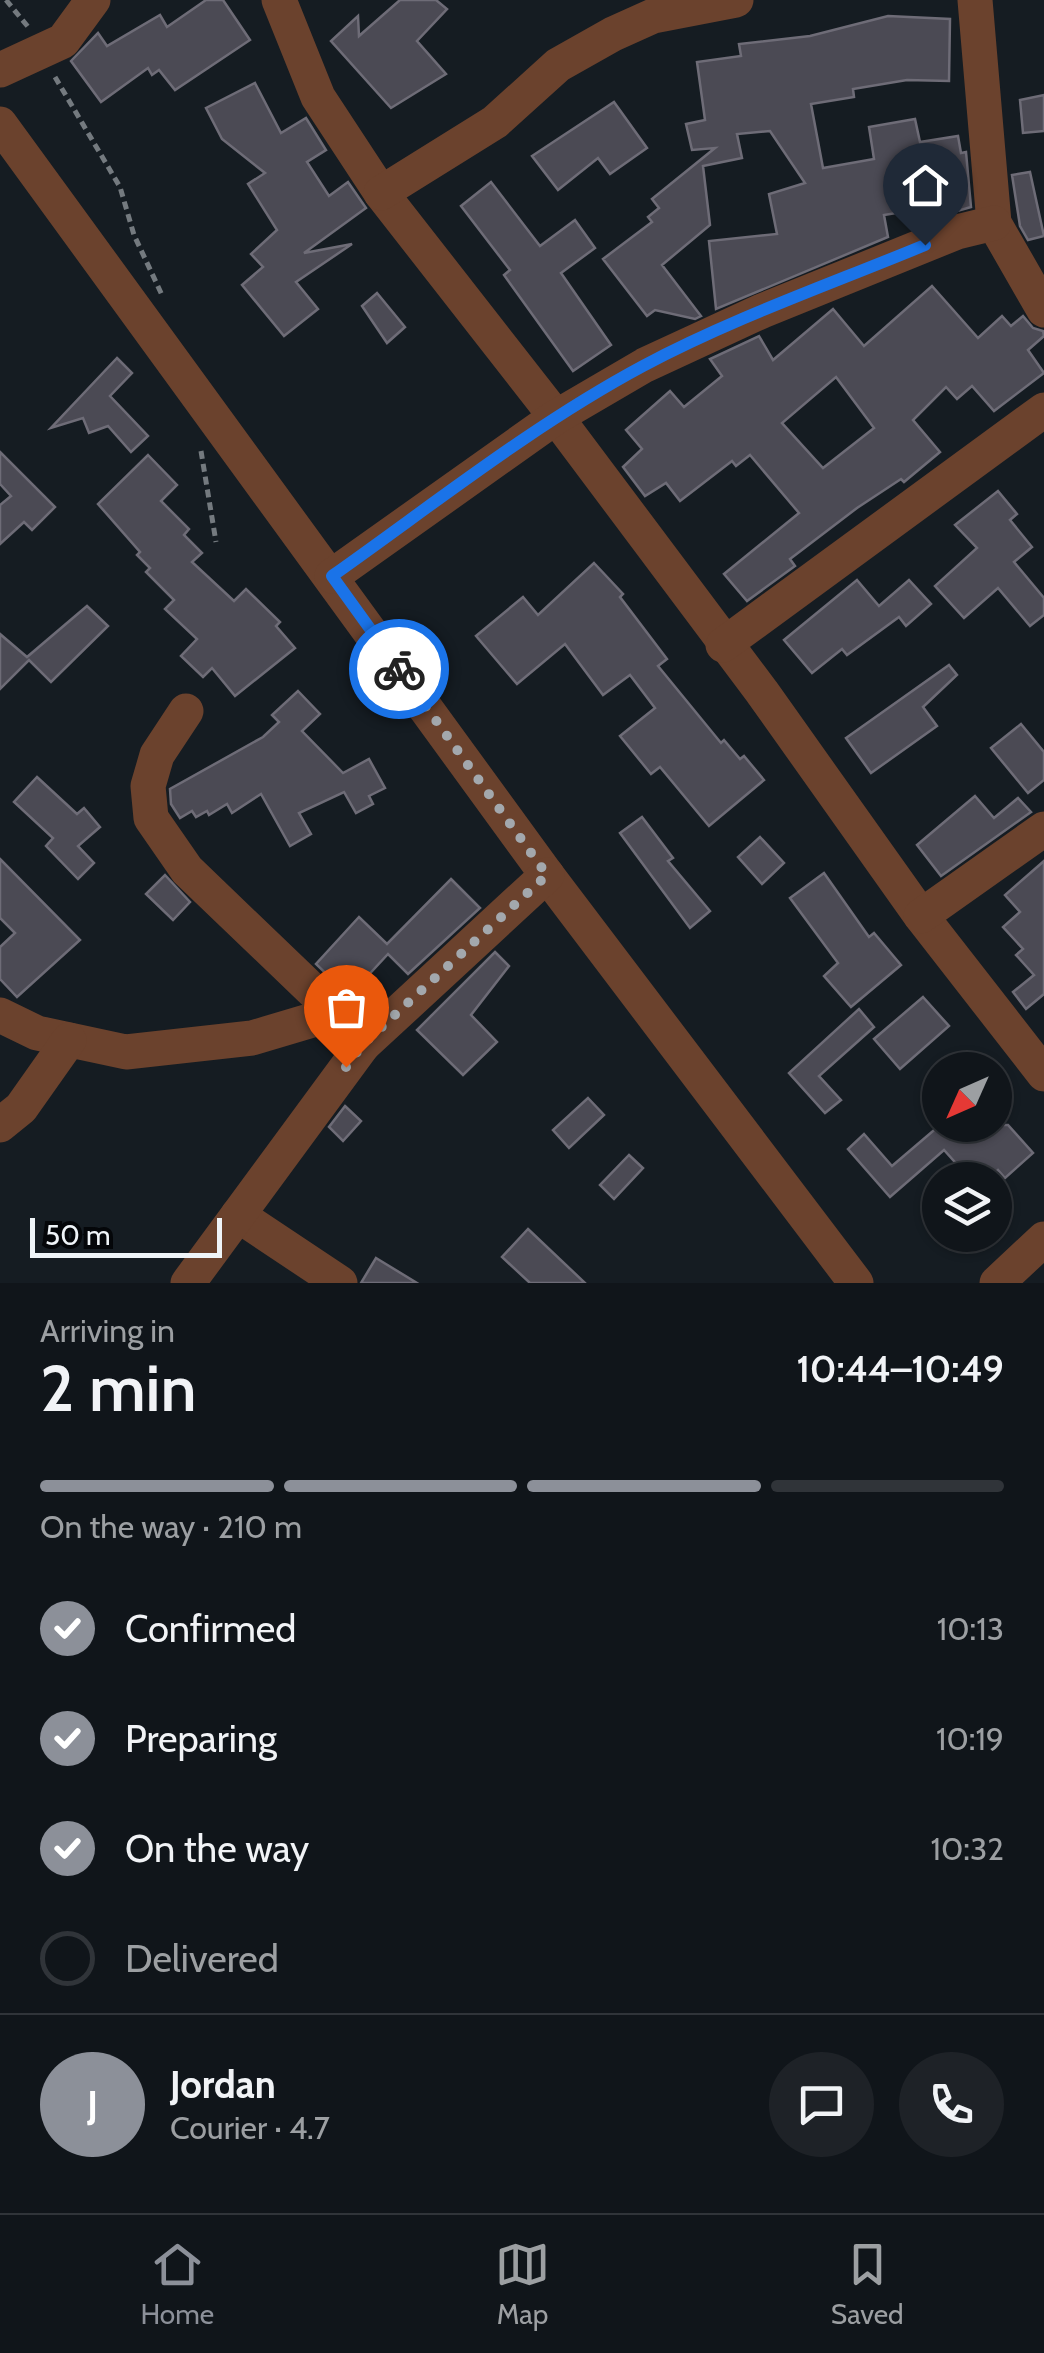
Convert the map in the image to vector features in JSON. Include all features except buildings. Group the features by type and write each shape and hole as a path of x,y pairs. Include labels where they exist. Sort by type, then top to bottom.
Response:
{"street":[{"path":"0,70 63,41 93,0"},
{"path":"279,0 318,97 381,193 556,417 723,645 762,692 921,916 1044,1074"},
{"path":"381,193 495,122 558,65 613,34 652,16 736,0"},
{"path":"975,0 994,223 1044,310"},
{"path":"0,124 547,875 856,1283"},
{"path":"332,576 556,417 645,365 762,311 957,232 994,223"},
{"path":"723,645 1044,410"},
{"path":"186,711 158,755 148,786 150,818 187,870 336,1013 362,1045"},
{"path":"921,916 1044,829"},
{"path":"188,1283 362,1045 547,875"},
{"path":"0,1015 37,1033 126,1052 252,1038 336,1013"},
{"path":"0,1125 22,1108 70,1040"},
{"path":"238,1215 340,1283"},
{"path":"997,1283 1044,1239"}],"way so far":[{"path":"346,1067 362,1045 547,875 399,669"}],"route":[{"path":"399,669 332,576 556,417 645,365 762,311 925,245"}]}
